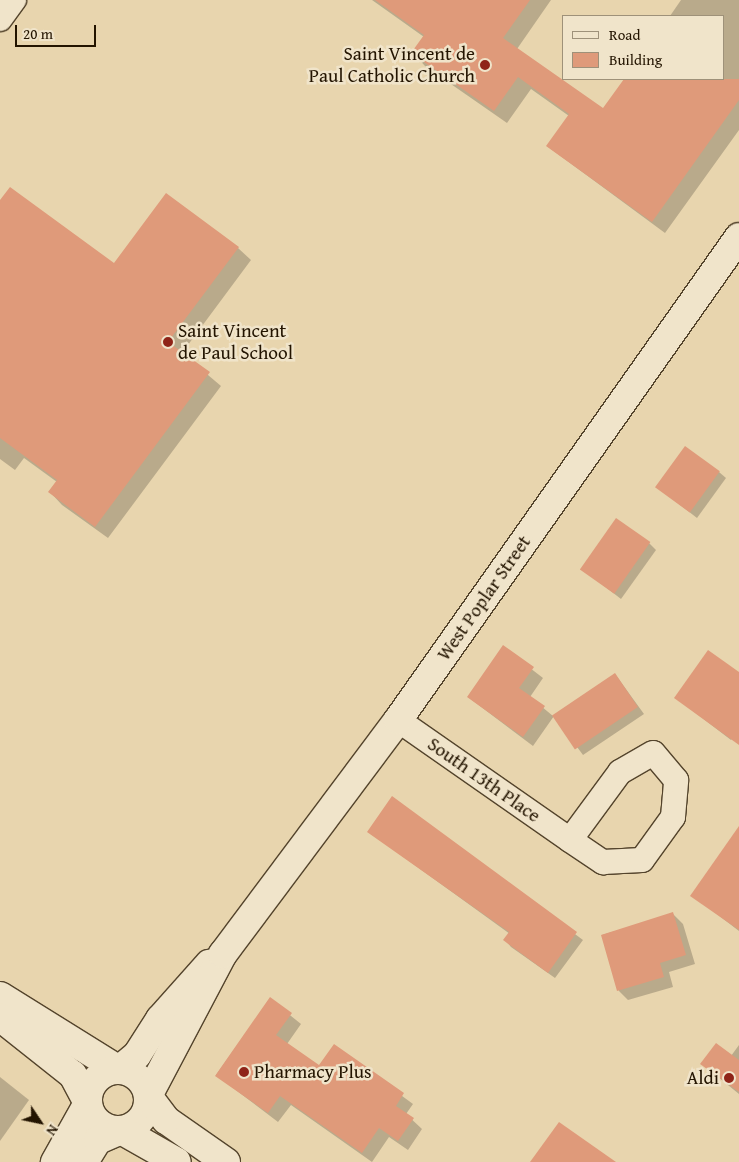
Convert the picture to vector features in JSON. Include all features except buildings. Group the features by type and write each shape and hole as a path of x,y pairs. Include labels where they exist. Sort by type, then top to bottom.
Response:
{"street":[{"path":"0,19 14,0"},
{"name":"West Poplar Street","path":"148,1096 223,954 398,720 739,237"},
{"name":"South 13th Place","path":"398,720 570,840 602,862 642,860 673,817 676,780 653,753 620,772 570,840"},
{"name":"West Poplar Street","path":"119,1070 137,1055 198,972 223,954"},
{"path":"0,996 119,1070 138,1078 148,1096 166,1120 226,1162"},
{"path":"0,1017 73,1075 103,1126 121,1130 177,1162"},
{"path":"55,1162 88,1103 100,1076 119,1070"},
{"path":"84,1162 98,1140 138,1122 148,1096"}],"place":[{"name":"Saint Vincent de Paul Catholic Church","path":"485,65"},
{"name":"Saint Vincent de Paul School","path":"168,342"},
{"name":"Pharmacy Plus","path":"244,1072"},
{"name":"Aldi","path":"729,1078"}]}
